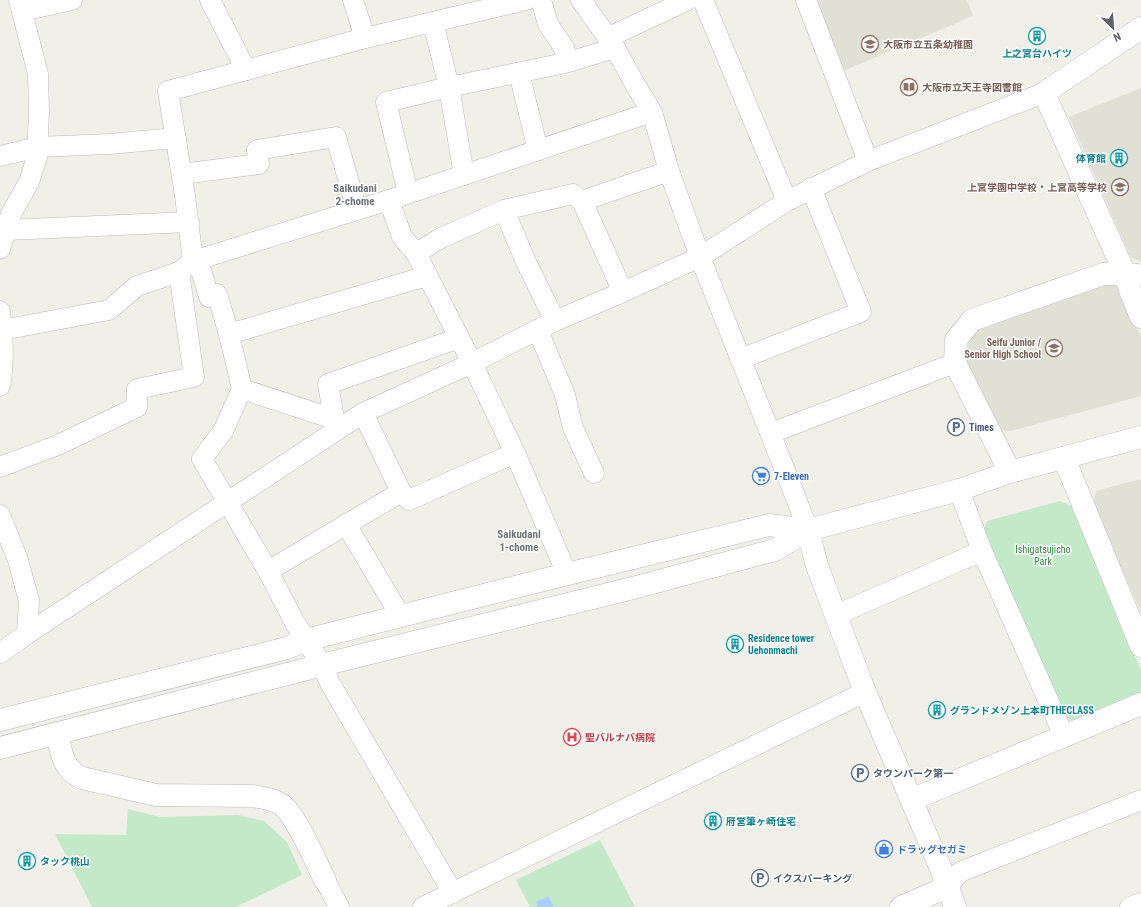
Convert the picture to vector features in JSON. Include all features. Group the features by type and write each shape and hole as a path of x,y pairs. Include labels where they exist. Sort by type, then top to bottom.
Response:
{"street":[{"path":"0,249 11,214 29,182 37,157 38,147 38,74 20,5 72,0"},
{"path":"210,0 246,70"},
{"path":"353,0 365,38"},
{"path":"0,467 58,445 137,406 137,389 194,377 188,222 182,174 168,91 365,38 526,0"},
{"path":"541,0 548,24 564,48 568,62"},
{"path":"581,0 612,42 652,112 669,171 700,257 771,433 808,530 817,566 865,692 941,869 955,907"},
{"path":"408,193 386,102 568,62 612,42 688,0"},
{"path":"703,0 787,201"},
{"path":"806,0 868,161"},
{"path":"433,22 449,87 464,175"},
{"path":"0,653 228,503 336,424 472,363 555,321 700,257 787,201 868,161 1044,93 1141,28"},
{"path":"519,73 538,150"},
{"path":"1044,93 1133,274 1130,293 1141,317"},
{"path":"0,386 3,371 1,320 109,310 137,286 190,264 389,200 652,112"},
{"path":"182,174 259,164 257,150 336,137 357,210"},
{"path":"0,156 38,147 109,144 176,138"},
{"path":"582,201 669,171"},
{"path":"740,359 861,312 811,188"},
{"path":"416,253 441,238 504,210 573,194 582,201 622,292"},
{"path":"389,200 402,237 416,253 472,363 515,453 567,574"},
{"path":"504,210 526,262 555,321"},
{"path":"6,230 188,222"},
{"path":"190,264 209,296 216,294 229,334 242,389 223,431 202,459 268,570 295,623 322,665 331,685 453,893"},
{"path":"1010,472 955,363 956,340 972,320 1103,274 1133,274"},
{"path":"229,334 427,276"},
{"path":"537,330 565,395 573,428 594,473"},
{"path":"336,424 328,384 459,338"},
{"path":"771,433 955,363"},
{"path":"242,389 336,424"},
{"path":"363,413 401,492 409,500 515,453"},
{"path":"0,748 322,665 633,588 775,550 808,530 959,490 1010,472 1141,437"},
{"path":"1064,458 1141,646"},
{"path":"959,490 982,551 1064,736"},
{"path":"268,570 401,492"},
{"path":"0,515 18,560 29,601 27,634"},
{"path":"346,524 401,616"},
{"path":"0,720 287,648 306,640 769,525 808,530"},
{"path":"836,615 982,551"},
{"path":"423,907 865,692"},
{"path":"911,800 1141,704"},
{"path":"57,733 64,760 68,768 75,775 82,778 156,795 253,796 266,798 282,805 293,818 339,907"},
{"path":"901,907 947,887 960,872 1141,800"},
{"path":"1130,907 1141,903"}],"shaded area":[{"name":"大阪市立五条幼稚園","path":"814,0 967,0 973,16 843,71"},
{"name":"上宮学園中学校・上宮高等学校","path":"1141,88 1141,262 1130,256 1069,117"},
{"name":"Seifu Junior / Senior High School","path":"1107,282 1117,285 1141,336 1141,396 1010,431 998,429 964,359 974,329"},
{"path":"1141,479 1141,612 1093,504 1096,491"}],"green space":[{"name":"Ishigatsujicho Park","path":"1060,501 1071,506 1141,670 1141,690 1138,697 1075,722 1063,715 983,531 987,521"},
{"path":"128,809 160,817 238,815 264,821 287,842 302,875 236,907 92,907 55,834 126,835"},
{"path":"600,840 635,907 530,907 516,880"}],"water":[{"path":"548,896 554,907 538,907 536,902"}],"place":[{"name":"上之宮台ハイツ","path":"1037,36"},
{"name":"大阪市立五条幼稚園","path":"870,44"},
{"name":"大阪市立天王寺図書館","path":"909,87"},
{"name":"体育館","path":"1119,158"},
{"name":"上宮学園中学校・上宮高等学校","path":"1120,187"},
{"name":"Seifu Junior / Senior High School","path":"1054,348"},
{"name":"Times","path":"956,427"},
{"name":"7-Eleven","path":"761,476"},
{"name":"Residence tower Uehonmachi","path":"735,644"},
{"name":"グランドメゾン上本町THECLASS","path":"937,710"},
{"name":"聖バルナバ病院","path":"572,737"},
{"name":"タウンパーク第一","path":"860,773"},
{"name":"府営筆ヶ崎住宅","path":"713,821"},
{"name":"ドラッグセガミ","path":"884,849"},
{"name":"タック桃山","path":"27,861"},
{"name":"イクスパーキング","path":"760,878"}],"district":[{"name":"Saikudani 2-chome","path":"355,194"},
{"name":"Saikudani 1-chome","path":"519,540"}]}
